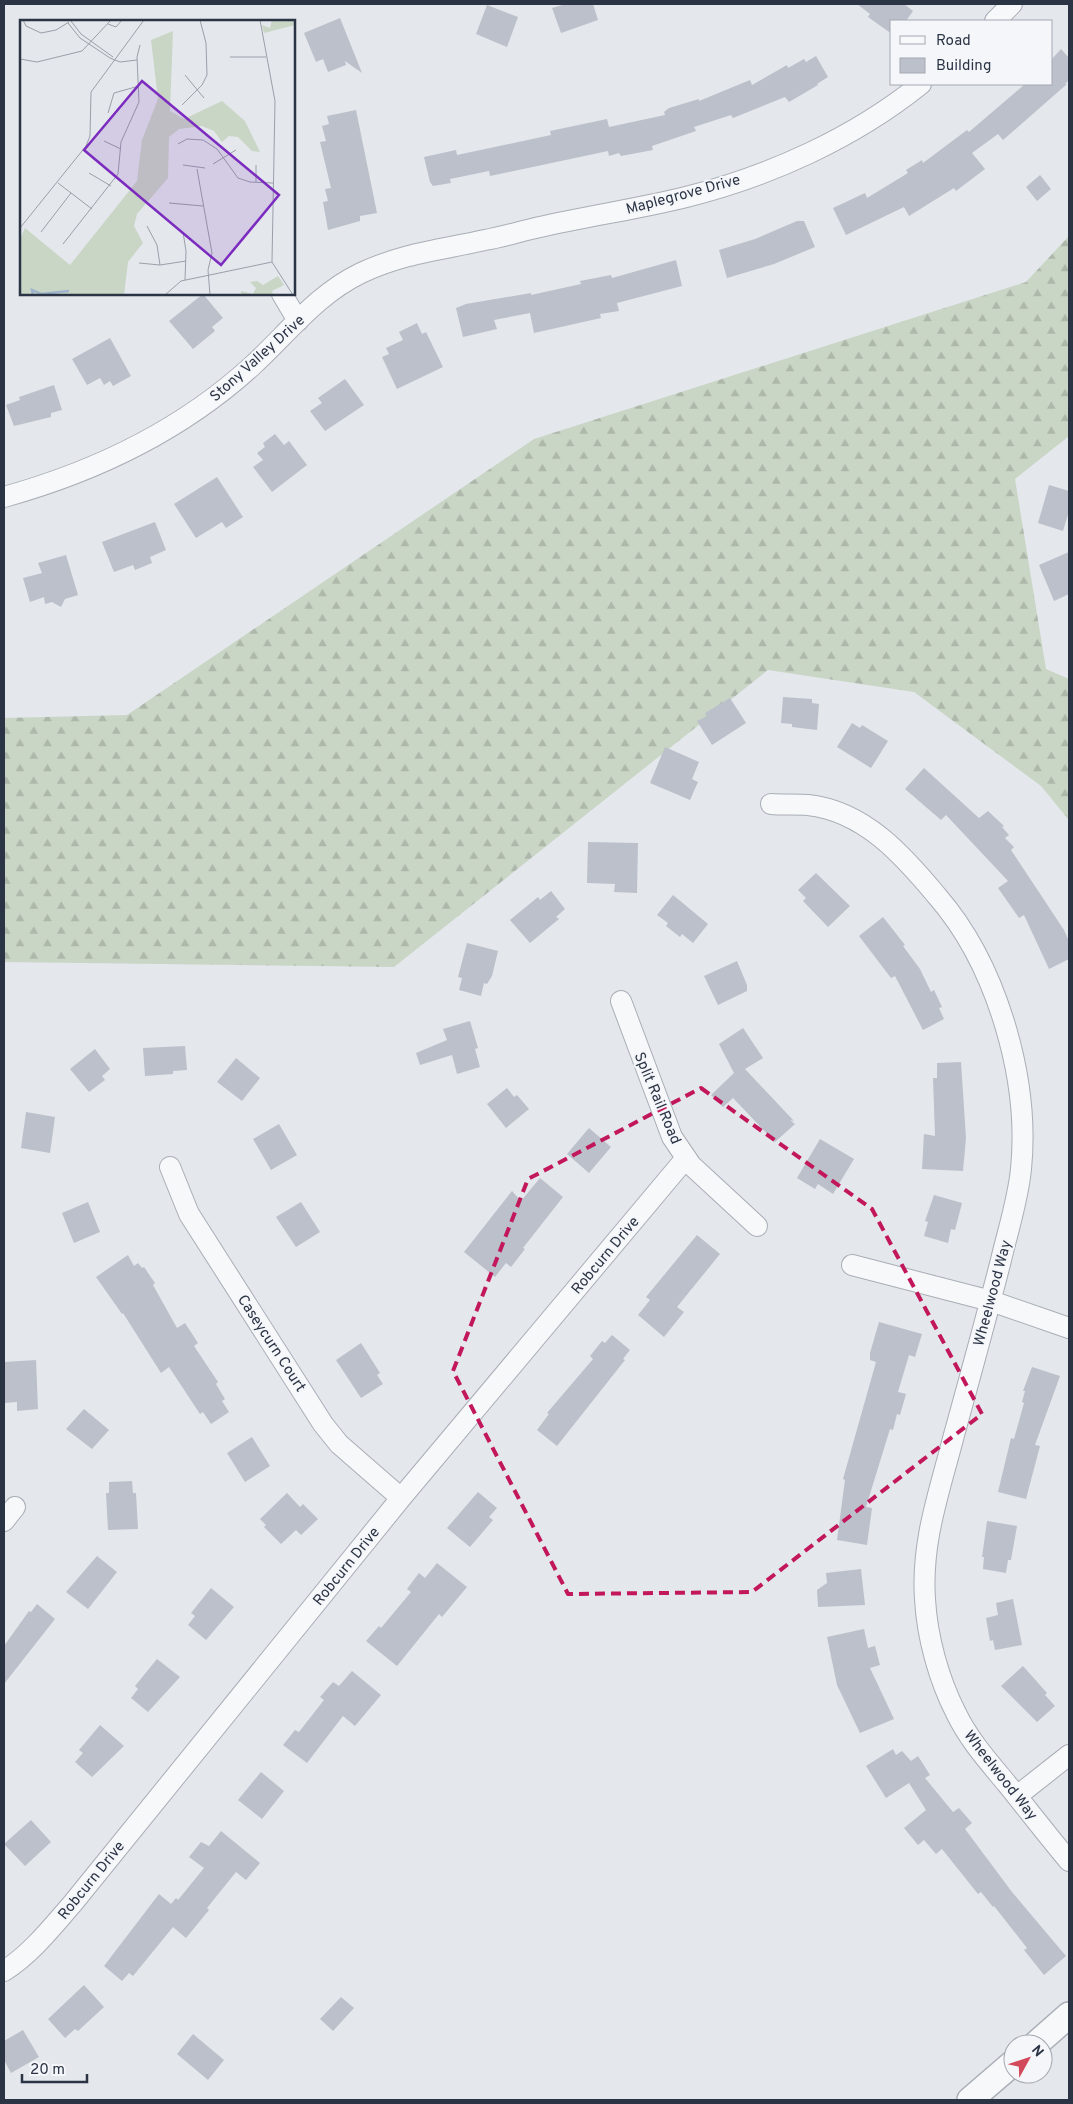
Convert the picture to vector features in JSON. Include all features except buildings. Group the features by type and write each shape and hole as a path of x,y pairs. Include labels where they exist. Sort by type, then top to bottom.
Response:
{"street":[{"name":"Maplegrove Drive","path":"484,241 540,226 688,196 734,183 828,144 904,98 920,85"},
{"name":"Stony Valley Drive","path":"4,497 44,486 100,464 154,437 204,405 251,367 326,296 358,275 406,255 484,241"},
{"path":"283,295 298,321"},
{"name":"Wheelwood Way","path":"771,804 810,806 831,810 870,828 891,845 944,904 967,936 995,996 1011,1051 1018,1082 1021,1120 1022,1165 1019,1187 991,1301 933,1508 925,1561 925,1601 940,1673 956,1713 974,1744 1069,1862"},
{"name":"Split Rail Road","path":"621,1001 672,1137 686,1158 757,1226"},
{"name":"Robcurn Drive","path":"4,1971 48,1932 73,1904 401,1498 686,1158"},
{"name":"Caseycurn Court","path":"170,1168 190,1214 323,1424 339,1444 401,1498"},
{"path":"852,1265 991,1301 1069,1328"},
{"path":"1017,1796 1069,1755"},
{"path":"1047,2034 1069,2015"},
{"path":"970,2100 1003,2072"}],"highlighted area":[{"path":"701,1088 872,1209 982,1414 752,1592 568,1594 453,1371 528,1179"}],"green space":[{"path":"1069,236 1069,436 1015,479 1046,669 1069,679 1069,820 1041,786 914,692 768,670 394,967 4,962 4,718 127,715 534,439 1026,282"}]}
